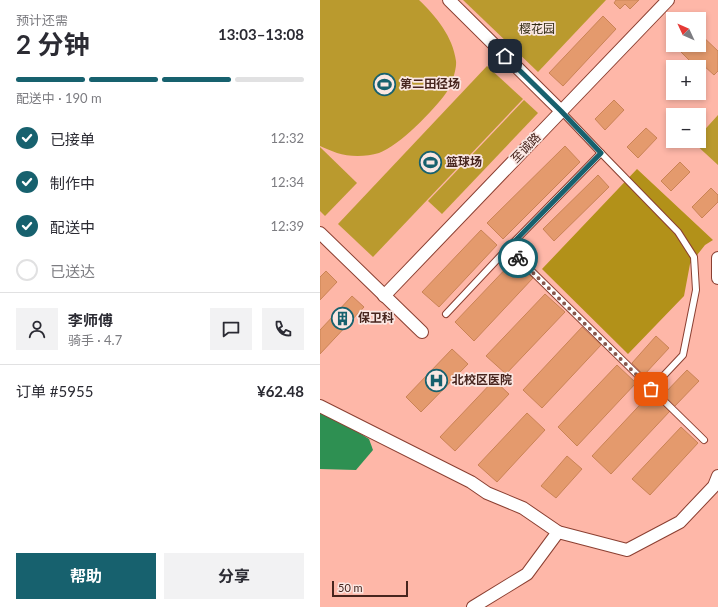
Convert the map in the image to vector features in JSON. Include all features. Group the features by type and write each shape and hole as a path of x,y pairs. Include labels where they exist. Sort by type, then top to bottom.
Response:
{"street":[{"path":"449,0 561,111"},
{"name":"至诚路","path":"384,296 668,0"},
{"path":"320,234 422,332"},
{"path":"718,258 718,278"},
{"path":"320,406 471,482 487,493 523,508 558,532 627,550 680,522 714,486 718,476"},
{"path":"473,607 527,574 558,532"}],"lane":[{"path":"561,111 678,232 694,257 696,290 683,355 651,389"},
{"path":"446,314 601,153"},
{"path":"508,248 704,440"}],"green space":[{"name":"第二田径场","path":"320,0 419,0 432,13 443,28 451,44 456,61 456,69 450,87 433,109 416,127 396,143 379,153 363,156 352,156 337,153 320,146"},
{"name":"樱花园","path":"463,0 606,0 538,72"},
{"name":"篮球场","path":"487,66 523,99 373,257 338,224"},
{"path":"524,100 538,113 442,214 428,201"},
{"path":"718,115 718,165 700,148 706,148 706,128"},
{"path":"320,147 357,183 325,216 320,211"}],"shaded area":[{"path":"637,169 713,240 705,245 690,264 684,296 628,354 542,269"},
{"path":"320,408 369,439 373,450 356,470 320,469"}],"building":[{"path":"616,0 639,0 630,9 625,4 620,9 614,3"},
{"path":"603,16 616,29 563,86 549,73"},
{"path":"706,40 718,51 718,71 714,75 706,68 706,60 689,60 681,52 706,52"},
{"path":"614,100 624,110 605,130 595,119"},
{"path":"646,128 657,138 638,158 627,147"},
{"path":"565,146 580,162 503,239 487,223"},
{"path":"680,162 690,172 671,191 661,181"},
{"path":"598,175 609,187 554,241 543,229"},
{"path":"711,188 718,195 718,202 702,218 692,207"},
{"path":"481,230 497,245 439,307 422,292"},
{"path":"514,260 533,278 474,341 455,322"},
{"path":"326,271 337,282 320,300 320,277"},
{"path":"545,294 565,312 506,374 486,356"},
{"name":"保卫科","path":"352,296 364,307 320,354 320,330"},
{"path":"582,327 601,345 542,408 523,390"},
{"path":"656,336 669,348 644,375 632,363"},
{"name":"北校区医院","path":"452,349 468,364 421,412 406,397"},
{"path":"617,365 636,383 577,446 558,427"},
{"path":"687,370 699,381 674,407 663,395"},
{"path":"494,380 509,394 455,451 440,437"},
{"path":"651,393 670,411 611,474 592,456"},
{"path":"527,413 545,430 497,482 478,465"},
{"path":"681,427 698,443 650,495 632,479"},
{"path":"567,456 582,469 556,498 541,486"}],"way so far":[{"path":"518,258 651,389"}],"place":[{"name":"第二田径场","path":"385,84"},
{"name":"篮球场","path":"430,162"},
{"name":"保卫科","path":"342,318"},
{"name":"北校区医院","path":"437,380"}],"route":[{"path":"505,56 601,153 508,248 518,258"}]}
